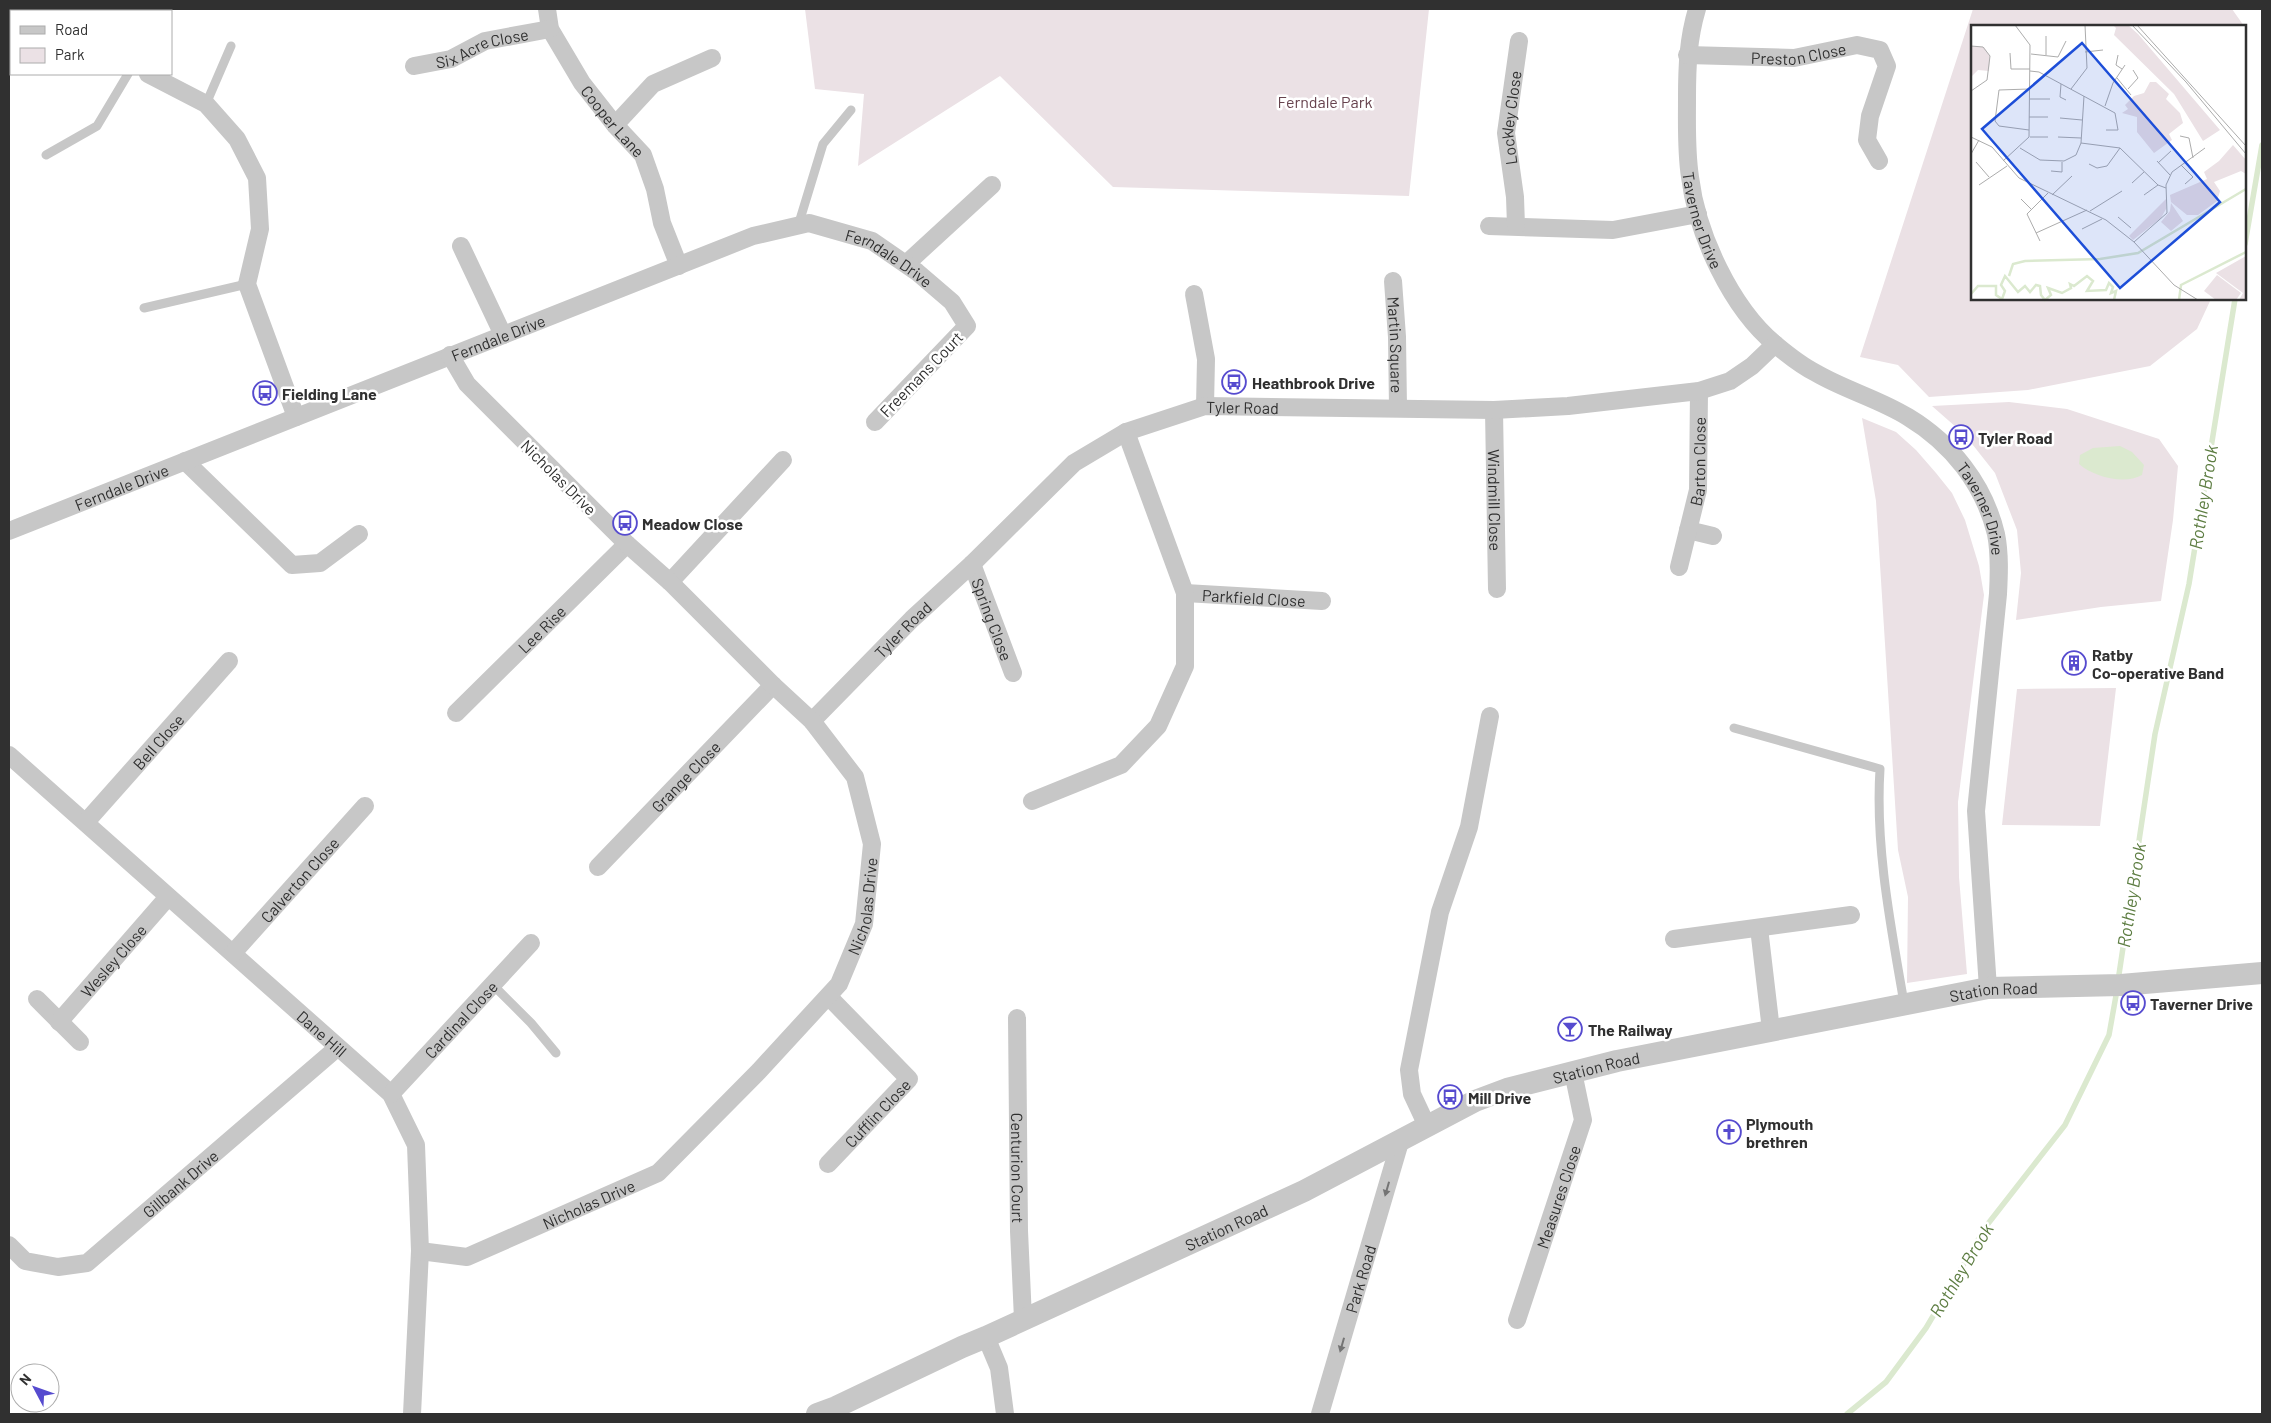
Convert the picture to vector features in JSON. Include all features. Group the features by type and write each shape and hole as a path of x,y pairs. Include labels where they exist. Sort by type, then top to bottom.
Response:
{"street":[{"name":"Cooper Lane","path":"547,9 550,28 582,83 615,125 643,155 655,188 662,223 679,266"},
{"name":"Taverner Drive","path":"1696,9 1687,55 1686,136 1690,179 1698,214 1731,293 1749,318 1775,344 1816,373 1893,409 1931,433 1956,455 1973,480 1988,510 1996,535 1999,585 1976,811 1988,988"},
{"name":"Six Acre Close","path":"414,66 451,59 485,41 550,28"},
{"name":"Lockley Close","path":"1516,226 1515,197 1506,133 1519,41"},
{"name":"Preston Close","path":"1687,55 1794,58 1857,45 1880,50 1887,66 1870,116 1867,140 1879,161"},
{"path":"615,125 652,84 712,58"},
{"path":"150,75 206,104 237,140 257,178 260,229 247,284 296,417"},
{"path":"906,264 992,185"},
{"path":"1489,226 1613,230 1698,214"},
{"name":"Ferndale Drive","path":"9,531 753,236 809,223 872,241 906,264 952,302 967,326"},
{"path":"461,246 503,335"},
{"name":"Martin Square","path":"1393,281 1397,336 1398,408"},
{"path":"1194,294 1206,359 1205,406"},
{"name":"Freemans Court","path":"875,422 967,326"},
{"name":"Tyler Road","path":"812,721 912,619 972,564 1074,463 1126,432 1205,406 1494,410 1568,406 1699,391 1730,381 1752,366 1775,344"},
{"name":"Nicholas Drive","path":"420,1251 467,1257 658,1174 759,1072 839,984 864,924 872,844 855,776 812,721 773,685 670,582 627,544 467,384 450,355"},
{"name":"Barton Close","path":"1679,567 1698,490 1699,391"},
{"name":"Windmill Close","path":"1494,410 1497,589"},
{"path":"1032,801 1121,766 1158,726 1185,666 1184,593 1126,432"},
{"path":"670,582 782,460"},
{"path":"185,461 292,565 320,563 360,534"},
{"path":"1688,530 1713,536"},
{"name":"Lee Rise","path":"456,713 627,544"},
{"name":"Spring Close","path":"972,564 1013,673"},
{"name":"Parkfield Close","path":"1184,593 1322,601"},
{"name":"Bell Close","path":"86,822 229,660"},
{"name":"Grange Close","path":"598,867 773,685"},
{"path":"1427,1126 1412,1094 1409,1070 1440,912 1468,827 1490,716"},
{"name":"Dane Hill","path":"9,755 391,1094 416,1145 420,1251 412,1414"},
{"name":"Calverton Close","path":"233,953 365,806"},
{"name":"Wesley Close","path":"59,1022 168,897"},
{"path":"1674,939 1852,915"},
{"path":"1759,928 1771,1030"},
{"name":"Cardinal Close","path":"391,1094 530,943"},
{"name":"Station Road","path":"817,1414 836,1407 962,1347 1304,1191 1400,1142 1474,1101 1507,1089 1617,1061 1988,988 2121,985 2262,973"},
{"name":"Cufflin Close","path":"828,1164 909,1079 829,997"},
{"path":"37,999 80,1042"},
{"name":"Centurion Court","path":"1017,1018 1018,1222 1023,1319"},
{"name":"Gillbank Drive","path":"10,1248 25,1261 58,1268 87,1263 337,1048"},
{"name":"Measures Close","path":"1517,1320 1583,1120 1574,1072"},
{"name":"Park Road","path":"1320,1414 1400,1142"},
{"path":"986,1337 999,1368 1005,1414"}],"lane":[{"path":"206,104 230,46"},
{"path":"46,155 97,126 127,75"},
{"path":"798,226 823,144 851,110"},
{"path":"144,308 247,284"},
{"path":"1734,728 1880,769 1878,792 1882,856 1904,1003"},
{"path":"492,984 531,1024 556,1054"}],"green space":[{"name":"Ferndale Park","path":"805,9 1429,9 1409,196 1113,187 1000,76 858,166 864,94 815,89"},
{"path":"1973,9 2232,9 2243,25 1971,25 1971,300 2211,300 2197,329 2150,366 2028,390 1929,397 1898,365 1860,357"},
{"path":"2009,402 2067,409 2159,439 2178,466 2173,520 2161,601 2101,607 2016,620 2021,573 2017,530 1995,473 1965,435 1932,406"},
{"path":"1862,418 1896,432 1916,450 1952,493 1965,520 1979,566 1984,595 1958,802 1959,877 1967,974 1907,983 1908,897 1898,850 1876,501"},
{"path":"2116,688 2100,826 2002,825 2017,689"}],"shaded area":[{"path":"2120,446 2132,452 2144,465 2142,475 2127,479 2109,478 2093,473 2079,464 2080,455 2093,448"}],"waterway":[{"name":"Rothley Brook","path":"2246,238 2262,145"},
{"name":"Rothley Brook","path":"2118,981 2155,734 2189,584 2235,300"},
{"name":"Rothley Brook","path":"1847,1414 1886,1382 1926,1328 1987,1225 2065,1125 2109,1035 2117,990"}],"place":[{"name":"Heathbrook Drive","path":"1234,382"},
{"name":"Fielding Lane","path":"265,393"},
{"name":"Tyler Road","path":"1961,437"},
{"name":"Meadow Close","path":"625,523"},
{"name":"Ratby Co-operative Band","path":"2074,663"},
{"name":"Taverner Drive","path":"2133,1003"},
{"name":"The Railway","path":"1570,1029"},
{"name":"Mill Drive","path":"1450,1097"},
{"name":"Plymouth brethren","path":"1729,1132"}]}
